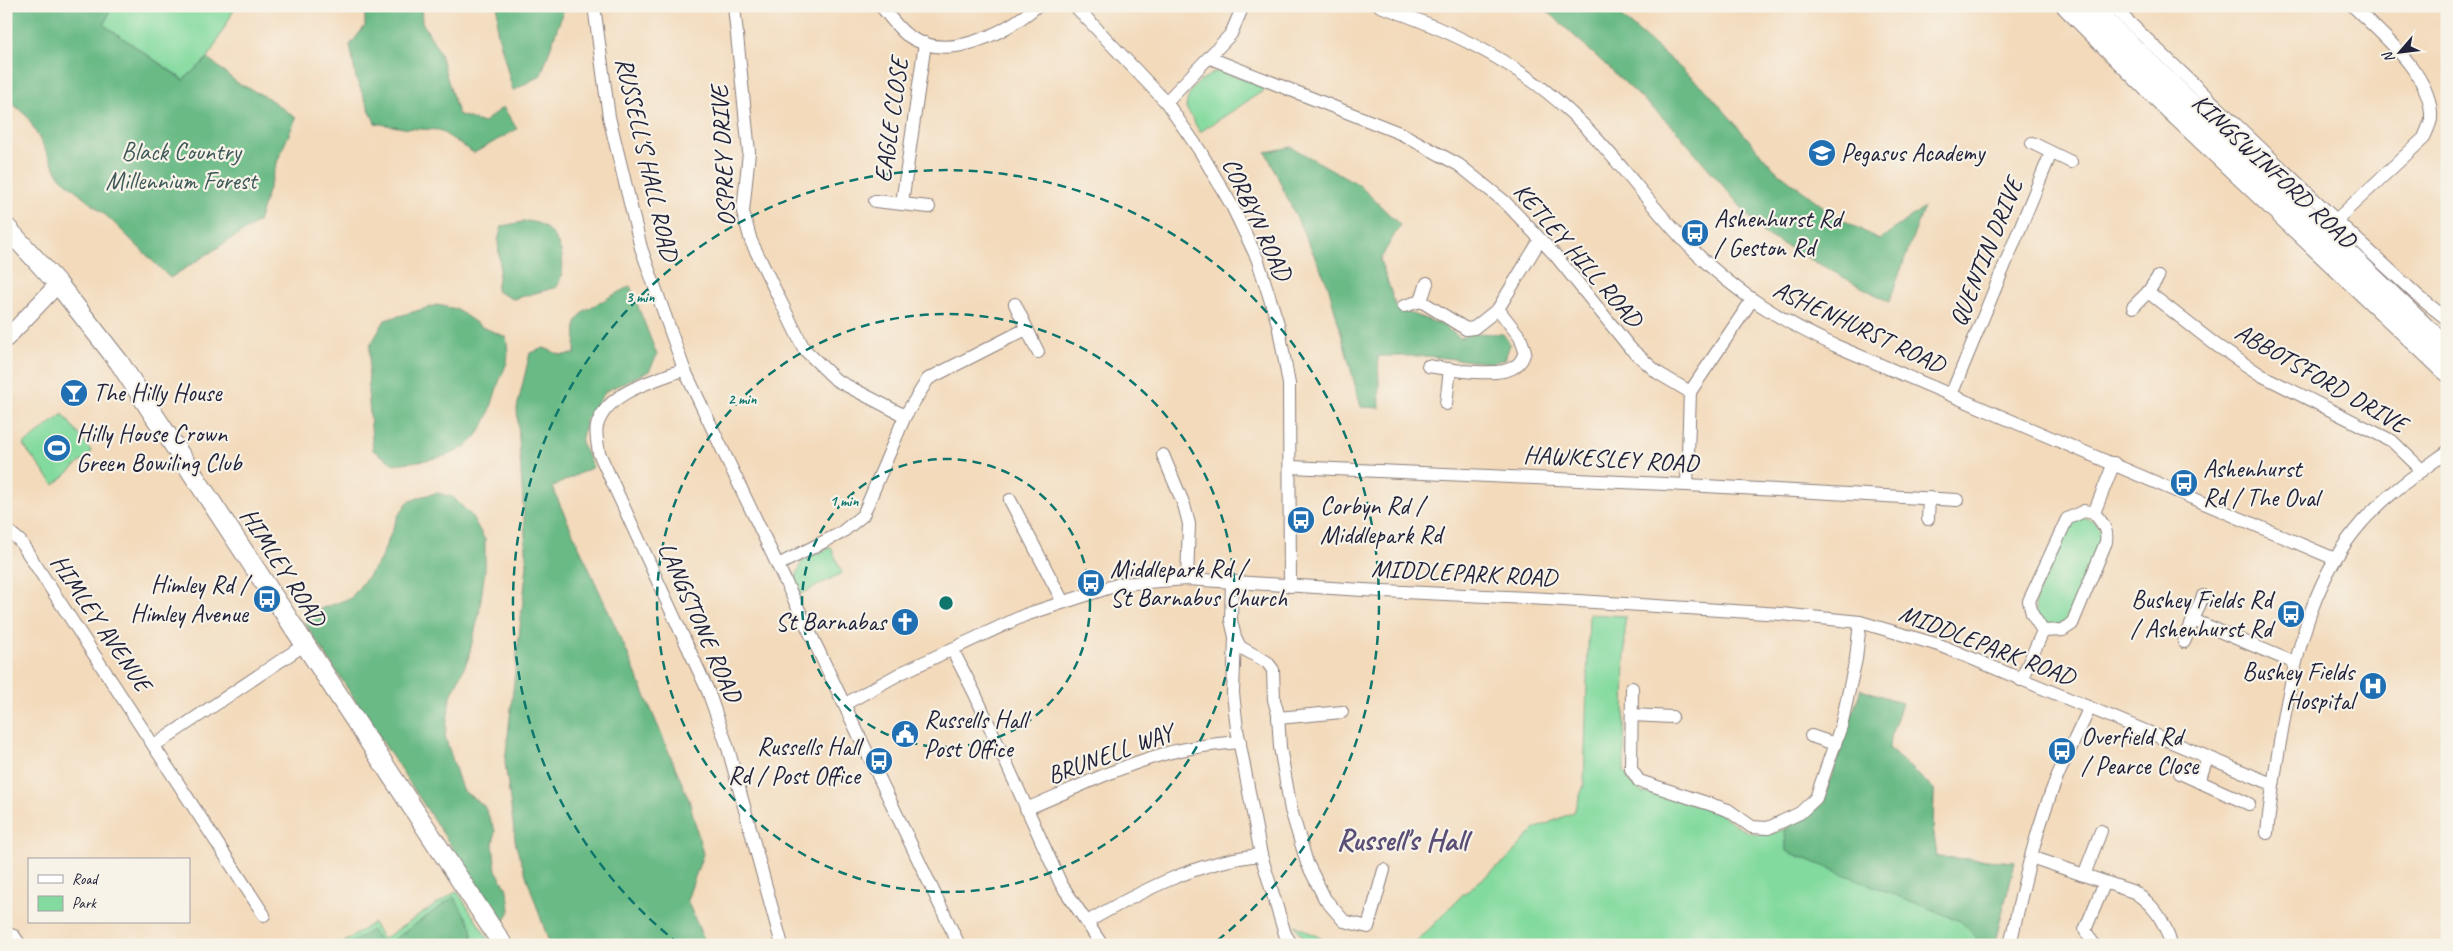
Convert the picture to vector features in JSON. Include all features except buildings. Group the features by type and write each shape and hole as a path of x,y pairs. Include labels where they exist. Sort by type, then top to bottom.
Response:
{"main road":[{"name":"KINGSWINFORD ROAD","path":"2066,6 2168,107 2447,371"},
{"name":"KINGSWINFORD ROAD","path":"2089,6 2417,320 2447,346"},
{"name":"HIMLEY ROAD","path":"6,227 58,284 119,362 503,945"}],"street":[{"name":"RUSSELL'S HALL ROAD","path":"594,6 609,117 640,248 684,369 959,945"},
{"name":"OSPREY DRIVE","path":"734,6 749,152 743,212 751,241 804,349 836,380 905,416"},
{"path":"881,6 908,36 939,47 957,46 980,40 1004,30 1037,6"},
{"name":"CORBYN ROAD","path":"1075,6 1166,102 1200,151 1232,206 1257,258 1278,324 1289,384 1291,467 1290,586"},
{"path":"1166,102 1210,58 1230,34 1243,6"},
{"name":"ASHENHURST ROAD","path":"1380,6 1415,18 1472,43 1523,73 1570,112 1609,152 1696,253 1752,300 1795,327 2335,559"},
{"name":"KINGSWINFORD ROAD","path":"2112,6 2336,220 2447,319"},
{"path":"2336,220 2424,138 2431,120 2430,106 2418,73 2409,61 2354,6"},
{"name":"EAGLE CLOSE","path":"902,203 925,43"},
{"name":"KETLEY HILL ROAD","path":"1210,58 1402,134 1466,171 1505,202 1592,300 1630,348 1658,373 1690,392"},
{"path":"2032,143 2071,162"},
{"name":"QUENTIN DRIVE","path":"1951,395 2051,153"},
{"name":"EAGLE CLOSE","path":"875,201 929,207"},
{"path":"1421,300 1466,329 1474,328 1498,309 1540,240"},
{"path":"2133,306 2148,292 2158,277"},
{"path":"1421,300 1427,283"},
{"path":"6,339 58,284"},
{"name":"ABBOTSFORD DRIVE","path":"2148,292 2216,345 2261,375 2392,441 2422,470"},
{"path":"1404,306 1421,300"},
{"path":"1687,485 1690,392 1752,300"},
{"path":"1015,304 1038,352"},
{"path":"1428,366 1450,369 1507,370 1513,368 1523,359 1525,351 1520,337 1498,309"},
{"path":"778,565 841,534 863,515 905,416 928,380 1026,329"},
{"name":"LANGSTONE ROAD","path":"684,369 627,393 608,407 597,428 599,453 708,691 728,748 782,945"},
{"path":"1446,404 1450,369"},
{"path":"2267,833 2272,784 2295,663 2313,603 2335,559 2371,512 2447,452"},
{"path":"1163,455 1184,505 1189,524 1187,579"},
{"path":"2094,513 2114,463"},
{"name":"HAWKESLEY ROAD","path":"1291,467 1687,485 1957,500"},
{"path":"1928,498 1928,519"},
{"path":"1010,500 1063,602"},
{"path":"2084,512 2094,513 2102,522 2108,534 2072,624 2063,630 2043,631 2032,614 2030,601 2067,519 2084,512"},
{"name":"HIMLEY AVENUE","path":"6,529 20,541 156,745 264,915"},
{"name":"MIDDLEPARK ROAD","path":"845,704 901,673 952,649 1025,616 1063,602 1120,584 1187,579 1232,581 1290,586 1547,599 1781,614 1860,622 1942,646 2272,784"},
{"path":"1232,581 1231,620 1235,637 1240,647 1267,662 1273,670 1274,700 1278,718 1280,747 1291,810 1306,863 1324,899 1344,921 1368,927 1384,870"},
{"path":"2184,642 2203,596"},
{"path":"2193,620 2295,663"},
{"path":"1632,688 1631,769 1639,781 1728,810 1752,827 1768,828 1800,813 1816,798 1841,726 1856,659 1860,622"},
{"path":"2021,680 2043,631"},
{"path":"1235,637 1233,693 1240,742 1261,854 1284,934 1292,944"},
{"path":"156,745 304,645"},
{"path":"952,649 975,694 1061,884 1102,945"},
{"path":"2010,945 2031,856 2058,776 2089,709"},
{"path":"1278,718 1342,712"},
{"path":"1632,716 1672,717"},
{"path":"1811,736 1835,744"},
{"name":"BRUNELL WAY","path":"1026,809 1137,762 1203,745 1240,742"},
{"path":"2200,782 2207,757"},
{"path":"2180,773 2249,804"},
{"path":"2084,875 2101,831"},
{"path":"1087,922 1119,904 1183,874 1241,856 1261,854"},
{"path":"2031,856 2134,892 2146,900 2159,914 2171,945"},
{"path":"2094,945 2085,930 2105,882"},
{"path":"6,933 14,936 20,945"}],"green space":[{"path":"6,6 236,6 208,58 184,80 104,25 6,54"},
{"name":"Black Country Millennium Forest","path":"17,6 112,6 104,25 183,80 208,58 236,82 268,98 296,118 279,157 258,222 170,278 110,219 60,177 27,116 6,98 6,20"},
{"path":"365,6 421,6 422,22 439,51 458,114 483,123 503,107 517,129 474,153 439,130 404,128 375,123 356,78 350,45 365,26"},
{"path":"498,6 565,6 541,75 513,91 497,30"},
{"path":"1542,6 1609,6 1708,92 1774,169 1833,214 1879,240 1924,207 1889,302 1764,234 1675,129"},
{"path":"1216,71 1239,77 1266,89 1200,132 1186,108 1187,100 1195,85"},
{"path":"1291,147 1358,184 1400,225 1380,260 1397,309 1443,325 1460,338 1473,333 1503,334 1510,344 1505,359 1491,363 1427,356 1378,356 1380,408 1361,407 1328,285 1266,152"},
{"path":"528,221 542,225 555,239 562,254 562,271 557,287 513,299 496,291 500,266 498,241 502,226"},
{"path":"630,286 657,355 649,371 606,391 586,420 581,442 593,467 552,487 626,650 689,800 703,854 687,900 706,945 633,945 629,938 620,945 550,945 516,846 505,762 527,565 517,408 530,353 544,348 561,355 575,354 576,322 584,311"},
{"path":"437,305 456,309 482,327 506,337 508,353 506,364 484,423 470,443 451,454 428,460 394,464 373,450 368,391 370,346 385,320"},
{"name":"Hilly House Crown Green Bowiling Club","path":"63,414 92,452 54,485 23,445"},
{"path":"437,493 453,497 471,515 485,540 485,569 479,614 468,659 450,698 445,736 462,790 484,806 495,830 493,846 496,870 506,887 510,910 503,925 304,622 320,609 351,598 380,560 398,516 408,502"},
{"path":"2083,517 2097,525 2101,532 2101,541 2069,620 2054,626 2039,617 2035,600 2070,521"},
{"path":"831,547 842,573 801,594 795,579 802,561"},
{"path":"1589,614 1625,616 1624,770 1629,782 1643,793 1666,796 1719,813 1740,828 1757,835 1771,834 1785,829 1804,818 1823,802 1861,689 1902,703 1890,737 1889,749 1934,789 1933,829 1937,857 2015,862 1994,945 1414,945 1461,896 1505,861 1535,829 1574,812 1584,785"},
{"path":"1861,689 1902,703 1890,737 1889,749 1934,789 1933,829 1937,857 2015,862 1994,945 1976,945 1977,938 1960,921 1786,851 1785,829 1823,802"},
{"path":"457,891 492,945 340,945 373,923 383,939"},
{"path":"454,897 472,927 472,945 386,945"},
{"path":"1295,925 1334,945 1308,945"},
{"path":"371,930 384,945 349,945"}],"place":[{"name":"Pegasus Academy","path":"1822,153"},
{"name":"Ashenhurst Rd / Geston Rd","path":"1695,233"},
{"name":"The Hilly House","path":"74,393"},
{"name":"Hilly House Crown Green Bowiling Club","path":"57,448"},
{"name":"Ashenhurst Rd / The Oval","path":"2184,483"},
{"name":"Corbyn Rd / Middlepark Rd","path":"1301,520"},
{"name":"Middlepark Rd / St Barnabus Church","path":"1091,583"},
{"name":"Himley Rd / Himley Avenue","path":"267,599"},
{"name":"Bushey Fields Rd / Ashenhurst Rd","path":"2291,614"},
{"name":"St Barnabas","path":"905,622"},
{"name":"Bushey Fields Hospital","path":"2373,686"},
{"name":"Russells Hall Post Office","path":"905,734"},
{"name":"Overfield Rd / Pearce Close","path":"2062,751"},
{"name":"Russells Hall Rd / Post Office","path":"879,761"}],"district":[{"name":"Russell's Hall","path":"1402,840"}]}
